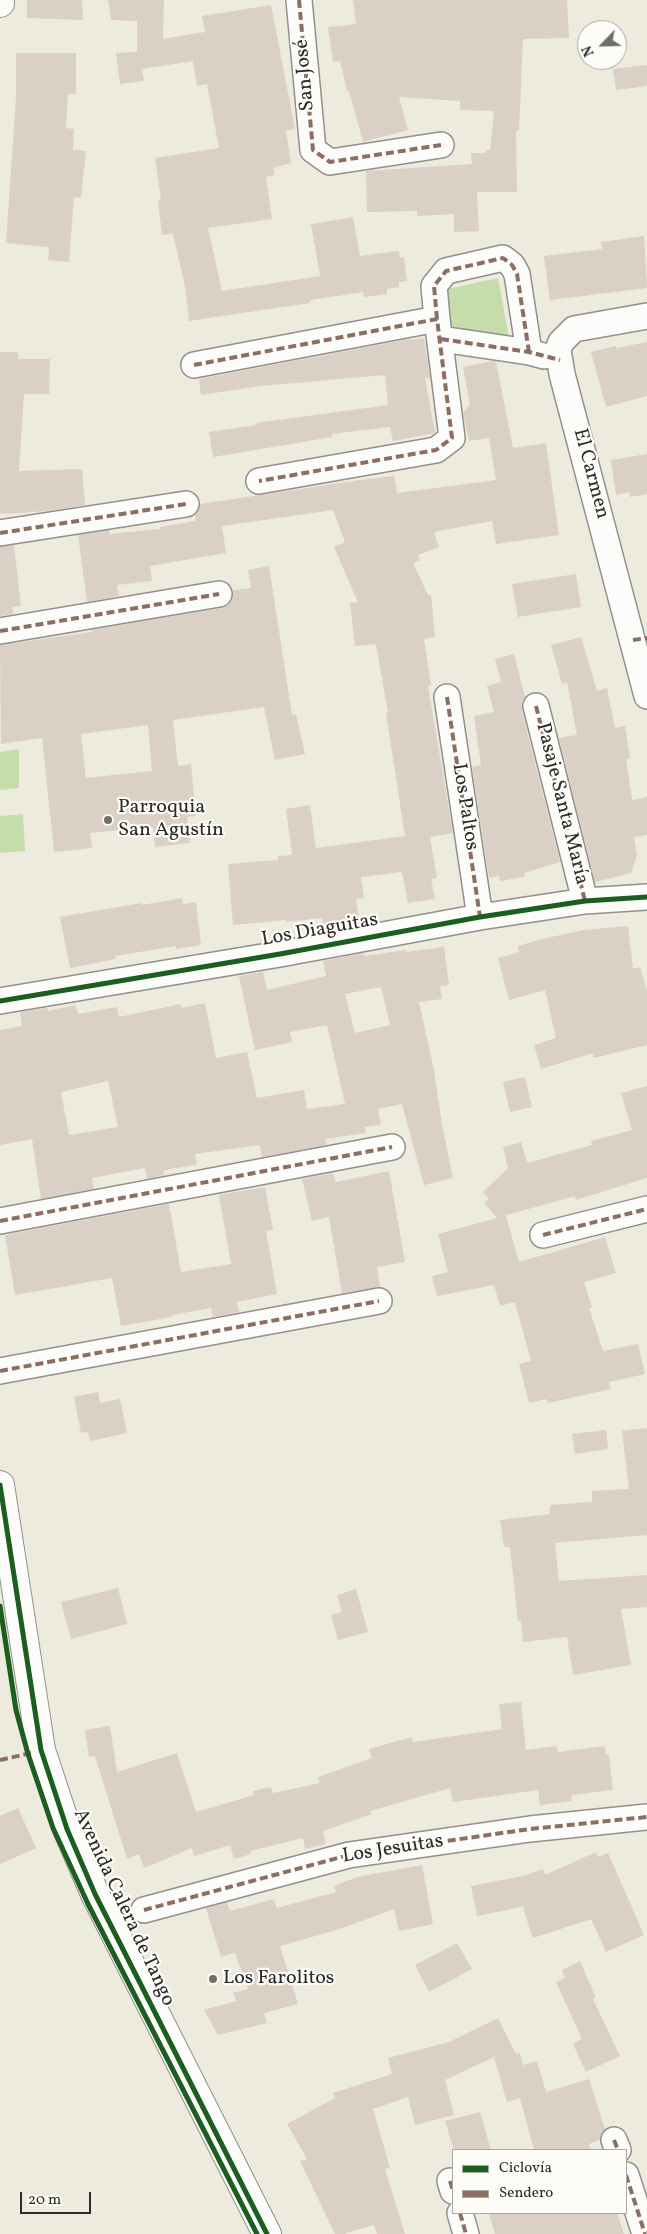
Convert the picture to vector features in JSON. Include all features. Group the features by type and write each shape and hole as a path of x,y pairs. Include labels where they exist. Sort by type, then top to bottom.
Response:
{"main road":[{"name":"Avenida Calera de Tango","path":"0,1485 41,1750 67,1829 95,1894 267,2234"}],"street":[{"name":"San José","path":"299,0 313,150 330,162 441,145"},
{"path":"259,481 436,450 452,438 434,286 446,271 503,258 512,265 517,274 529,352"},
{"name":"El Carmen","path":"647,316 574,330 561,342 558,350 640,639 647,696"},
{"path":"194,365 439,329 560,360"},
{"path":"0,532 186,504"},
{"path":"0,631 219,594"},
{"name":"Los Paltos","path":"447,697 480,917"},
{"name":"Pasaje Santa María","path":"536,706 585,901"},
{"name":"Los Diaguitas","path":"0,1002 270,956 480,917 585,901 647,897"},
{"path":"0,1221 392,1147"},
{"path":"543,1235 647,1209"},
{"path":"0,1371 379,1301"},
{"name":"Los Jesuitas","path":"144,1910 349,1855 530,1829 647,1818"},
{"path":"627,2178 645,2234"},
{"path":"460,2214 466,2234"}],"green space":[{"path":"498,278 509,338 450,331 443,290"},
{"path":"19,749 19,788 0,790 0,752"},
{"path":"23,814 25,851 0,853 0,816"}],"building":[{"path":"27,0 82,0 83,20 27,18"},
{"path":"108,0 164,0 163,39 205,32 202,16 271,5 295,129 286,131 291,163 273,168 275,175 266,177 272,219 208,228 222,291 320,276 311,224 353,217 360,256 399,251 400,258 404,257 407,281 399,282 399,287 387,289 387,294 364,297 363,292 310,300 310,303 189,321 185,286 173,234 162,235 158,200 161,199 155,158 219,148 207,84 197,86 193,61 142,69 144,81 120,84 116,53 137,52 137,21 111,20"},
{"path":"353,0 567,0 569,38 523,39 519,130 516,131 517,192 477,192 479,231 454,232 454,214 417,216 417,211 367,212 366,171 472,164 471,153 486,153 486,150 490,150 494,111 460,110 460,101 399,97 408,130 363,142 340,61 333,62 328,27 356,24"},
{"path":"16,53 76,53 76,94 68,94 66,128 74,129 73,150 86,151 81,198 74,197 69,262 48,260 49,247 6,243 16,97"},
{"path":"647,65 647,86 616,90 613,70 627,70 627,67"},
{"path":"644,236 647,288 550,300 544,256 602,249 601,242"},
{"path":"424,338 430,378 425,378 435,433 393,441 390,427 332,434 332,437 213,457 209,432 256,425 256,423 388,405 385,375 260,386 201,395 199,379 410,339"},
{"path":"647,342 647,396 606,407 591,352 616,346 616,348"},
{"path":"0,352 18,352 18,359 50,359 49,394 24,394 19,471 82,469 85,505 48,511 0,514"},
{"path":"496,362 513,448 546,443 559,535 496,544 492,521 434,532 439,547 418,555 420,560 413,563 428,595 431,595 435,637 424,639 431,685 428,686 453,833 430,837 437,878 431,879 435,899 408,903 402,872 361,877 364,898 356,899 360,925 324,931 322,918 233,925 228,864 278,860 278,856 292,855 286,809 310,805 316,848 405,836 386,713 388,713 376,644 355,646 350,603 358,602 334,547 345,542 333,510 222,526 226,553 150,566 152,581 117,585 119,596 87,602 78,535 109,530 110,534 160,529 160,527 196,521 195,515 200,504 367,479 394,476 397,493 496,480 489,438 469,441 463,413 470,404 463,367"},
{"path":"647,454 647,494 630,497 629,492 616,495 611,460"},
{"path":"14,545 21,606 12,607 13,614 0,616 0,547"},
{"path":"269,566 292,715 296,714 305,754 275,760 264,707 173,720 178,766 191,764 196,816 187,817 190,843 155,847 153,827 90,833 92,848 54,852 42,738 1,744 0,645 92,632 91,630 221,608 228,605 232,599 233,590 251,588 248,570","holes":["148,725 152,771 86,778 81,734"]},
{"path":"576,574 581,607 518,617 512,584"},
{"path":"581,637 597,691 607,688 615,728 625,726 630,758 626,759 632,800 647,797 647,835 634,837 637,855 631,873 595,882 559,738 577,735 567,682 562,684 551,645"},
{"path":"514,654 525,697 522,700 522,709 560,862 524,873 525,877 500,881 499,876 489,878 472,767 481,765 474,716 494,712 487,686 501,682 495,659"},
{"path":"182,898 183,904 196,902 201,945 176,949 176,946 115,956 116,959 70,968 60,917"},
{"path":"628,926 633,969 640,967 647,991 647,1045 594,1058 593,1053 541,1069 534,1045 556,1038 545,990 509,1000 498,958 519,952 518,946 542,939 584,930"},
{"path":"444,947 449,985 440,986 442,999 419,1002 434,1070 442,1125 453,1178 424,1185 402,1104 378,1109 381,1125 365,1127 366,1133 325,1139 327,1145 262,1157 260,1145 195,1154 197,1165 163,1171 164,1175 147,1179 145,1168 92,1178 94,1189 41,1199 32,1139 0,1145 0,1030 22,1026 20,1012 47,1008 48,1011 75,1005 78,1014 117,1007 119,1017 181,1004 181,1008 205,1003 216,1058 247,1052 257,1098 304,1090 307,1109 345,1104 327,1025 290,1032 292,1042 255,1050 239,976 263,972 267,990 326,976 323,961 364,953 364,956 406,950 406,952","holes":["381,987 390,1025 355,1033 345,994","108,1081 118,1127 69,1135 61,1092"]},
{"path":"525,1077 532,1107 510,1112 503,1082"},
{"path":"647,1086 647,1178 576,1200 575,1196 503,1216 506,1216 519,1262 605,1237 616,1273 584,1282 592,1307 589,1308 603,1351 638,1344 645,1374 609,1382 611,1389 548,1403 546,1399 529,1403 519,1364 531,1361 515,1302 500,1306 494,1285 437,1296 432,1276 448,1272 438,1234 497,1218 484,1203 489,1199 483,1192 508,1168 503,1147 521,1142 527,1163 592,1145 591,1141 632,1130 621,1093"},
{"path":"389,1171 405,1262 377,1267 380,1287 342,1293 329,1217 312,1221 302,1179 333,1173 336,1182"},
{"path":"265,1187 273,1230 266,1231 277,1294 237,1302 239,1312 213,1317 211,1308 121,1326 112,1278 15,1295 5,1235 169,1204 181,1272 231,1264 219,1195"},
{"path":"98,1392 100,1403 120,1399 127,1433 90,1441 88,1432 81,1433 74,1397"},
{"path":"647,1428 647,1535 555,1543 559,1581 647,1575 647,1607 621,1609 631,1665 573,1675 567,1637 523,1642 521,1621 518,1621 510,1547 504,1547 500,1520 550,1514 550,1505 592,1502 592,1491 629,1489 622,1431"},
{"path":"606,1430 608,1449 575,1454 572,1434"},
{"path":"118,1588 127,1624 71,1639 61,1602"},
{"path":"356,1589 368,1632 338,1640 331,1615 342,1612 337,1595"},
{"path":"521,1702 526,1750 557,1746 558,1752 605,1746 606,1755 609,1755 613,1790 571,1795 572,1801 540,1805 538,1790 453,1802 450,1788 370,1811 372,1814 323,1831 326,1844 305,1849 303,1838 250,1851 251,1854 234,1859 230,1845 194,1856 192,1848 144,1868 139,1854 127,1859 95,1756 89,1757 85,1730 110,1726 117,1772 177,1753 196,1812 254,1795 253,1791 271,1787 273,1793 320,1783 318,1777 372,1758 369,1749 412,1737 413,1742 502,1729 499,1704"},
{"path":"18,1808 36,1848 0,1864 0,1816"},
{"path":"596,1852 598,1857 608,1853 644,1935 606,1952 591,1919 533,1938 523,1908 526,1906 477,1916 471,1886 523,1876 543,1869 545,1875"},
{"path":"422,1865 433,1924 399,1931 394,1909 340,1929 280,1946 298,2004 264,2013 267,2023 218,2035 204,2010 236,2001 233,1993 248,1989 235,1953 221,1957 206,1908 227,1902 230,1911 274,1899 277,1908 336,1892 334,1886 357,1877"},
{"path":"457,1943 472,1969 429,1992 415,1965"},
{"path":"580,1961 596,1998 593,1999 620,2056 586,2072 573,2044 582,2039 556,1982 565,1978 562,1970"},
{"path":"498,2018 516,2054 520,2053 523,2065 537,2061 546,2092 589,2079 605,2129 600,2140 589,2144 591,2149 534,2149 520,2098 507,2102 494,2057 445,2080 454,2115 415,2125 408,2097 373,2109 390,2168 385,2169 405,2234 377,2234 374,2225 343,2234 335,2234 300,2161 307,2159 287,2124 335,2098 333,2093 392,2074 388,2058 449,2042"},
{"path":"480,2112 491,2149 454,2149 445,2121"},
{"path":"489,2214 617,2214 624,2234 495,2234"}],"marked path":[{"path":"299,0 313,150 330,162 441,145"},
{"path":"437,319 434,286 446,271 503,258 512,265 517,274 529,352"},
{"path":"194,365 437,319 452,438 436,450 259,481"},
{"path":"441,339 529,352 560,360"},
{"path":"0,533 186,504"},
{"path":"0,631 219,594"},
{"path":"633,640 647,638"},
{"path":"447,697 480,917"},
{"path":"536,706 585,901"},
{"path":"0,1221 392,1147"},
{"path":"543,1235 647,1209"},
{"path":"0,1371 379,1301"},
{"path":"0,1760 31,1753"},
{"path":"144,1910 349,1855 530,1829 647,1817"},
{"path":"614,2140 618,2149"},
{"path":"627,2178 645,2234"},
{"path":"450,2181 452,2188"},
{"path":"460,2214 466,2234"}],"cycle path":[{"path":"0,1001 280,954 480,917 585,901 647,897"},
{"path":"0,1485 41,1750 67,1829 95,1894 267,2234"},
{"path":"0,1606 16,1710 28,1754 53,1828 88,1904 257,2234"}],"place":[{"name":"Parroquia San Agustín","path":"108,820"},
{"name":"Los Farolitos","path":"213,1979"}]}
